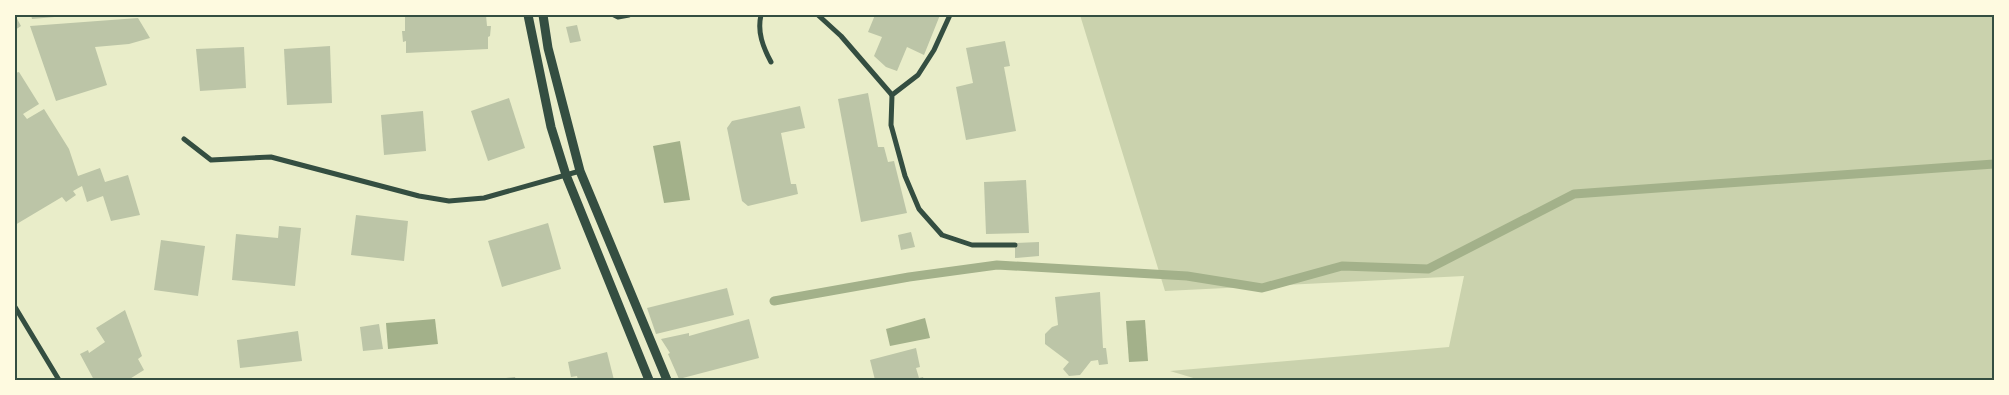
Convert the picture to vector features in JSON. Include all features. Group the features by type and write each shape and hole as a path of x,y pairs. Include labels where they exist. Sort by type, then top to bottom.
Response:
{"street":[{"path":"528,15 551,127 566,175 649,380"},
{"path":"543,15 550,56 580,171 668,380"},
{"path":"614,15 618,17 628,15"},
{"path":"761,15 759,23 762,45 771,62"},
{"path":"818,15 841,36 892,95 891,125 905,176 919,209 942,235 972,245 1014,244"},
{"path":"892,95 918,75 934,50 950,15"},
{"path":"184,139 211,160 271,157 419,196 449,201 484,198 580,171"},
{"path":"15,306 59,380"}],"shaded area":[{"path":"1080,15 1994,15 1994,380 1200,380 1170,371 1449,347 1464,276 1165,291"},
{"path":"680,141 690,200 664,203 653,146"},
{"path":"925,318 930,338 890,346 886,329"},
{"path":"435,319 438,344 388,349 386,323"},
{"path":"1145,320 1148,361 1129,362 1126,321"}],"building":[{"path":"15,15 21,26 15,30"},
{"path":"31,15 66,15 66,16 32,19"},
{"path":"405,15 486,15 487,26 491,26 490,36 488,37 488,49 406,53 406,41 403,42 402,31 405,31"},
{"path":"875,15 940,15 924,55 907,47 897,71 886,67 874,56 882,37 868,32"},
{"path":"138,18 150,38 129,44 95,47 107,85 56,101 30,26"},
{"path":"577,25 581,41 570,43 566,27"},
{"path":"1005,41 1010,66 1004,67 1016,131 966,140 956,87 973,83 966,48"},
{"path":"330,46 332,103 287,105 284,49"},
{"path":"244,47 246,88 200,91 196,49"},
{"path":"19,72 39,104 23,114 27,119 44,109 69,149 78,176 100,168 105,182 128,175 140,215 111,221 103,196 87,202 82,186 73,191 76,195 66,202 62,197 15,225 15,73"},
{"path":"868,93 878,147 884,147 888,162 894,161 907,213 861,222 838,99"},
{"path":"509,98 525,148 488,161 471,111"},
{"path":"800,106 805,128 781,133 791,184 796,184 798,194 748,206 742,201 727,128 732,121"},
{"path":"423,111 426,151 384,155 381,115"},
{"path":"1026,180 1029,233 986,234 984,182"},
{"path":"356,215 408,221 404,261 351,255"},
{"path":"548,223 561,269 502,287 488,241"},
{"path":"279,226 301,228 295,286 232,280 236,234 278,238"},
{"path":"911,232 915,247 901,250 898,235"},
{"path":"161,240 205,246 198,296 154,290"},
{"path":"1039,242 1039,256 1015,258 1015,243"},
{"path":"727,288 734,315 656,334 647,308"},
{"path":"1100,292 1103,348 1106,348 1108,364 1099,365 1098,360 1091,361 1080,375 1069,376 1063,369 1069,362 1045,344 1045,334 1052,327 1058,325 1055,297"},
{"path":"125,310 142,356 138,359 144,370 128,380 94,380 80,354 88,350 89,353 105,342 96,328"},
{"path":"749,319 759,358 679,379 668,354 670,353 661,339 689,333 689,336"},
{"path":"379,324 383,349 363,351 360,327"},
{"path":"298,331 302,361 240,368 237,340"},
{"path":"916,348 920,367 916,368 919,378 923,377 924,380 875,380 870,360"},
{"path":"607,352 614,380 578,380 577,376 571,377 568,362"},
{"path":"515,377 516,380 498,380 498,379"}],"waterway":[{"path":"774,301 909,277 997,265 1187,276 1262,288 1342,266 1428,269 1574,194 1994,164"}]}
